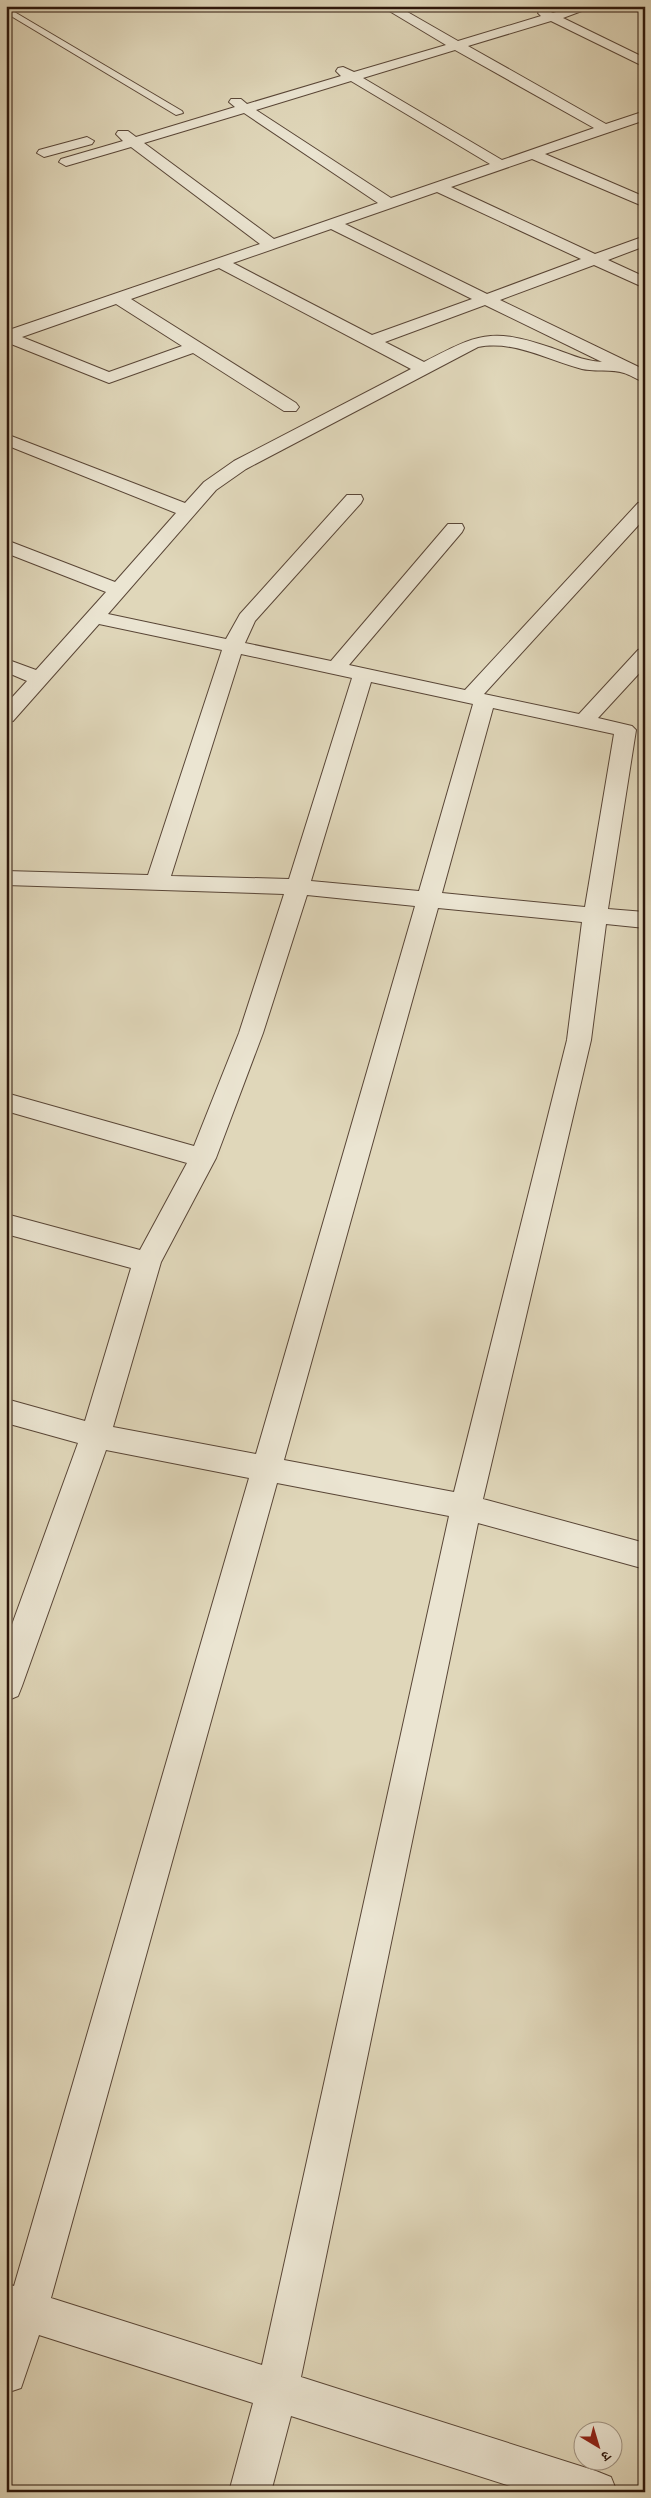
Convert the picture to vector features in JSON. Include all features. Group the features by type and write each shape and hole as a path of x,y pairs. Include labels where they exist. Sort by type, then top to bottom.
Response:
{"street":[{"path":"387,6 439,37 605,128"},
{"path":"66,162 589,6"},
{"path":"420,42 536,7 645,63"},
{"path":"355,61 332,68 353,77 501,164"},
{"path":"248,93 226,99 246,109 389,204"},
{"path":"162,118 196,108"},
{"path":"7,337 645,114"},
{"path":"629,120 645,126"},
{"path":"44,153 136,126"},
{"path":"110,134 134,142 272,244"},
{"path":"532,154 645,203"},
{"path":"438,187 645,283"},
{"path":"332,224 645,377"},
{"path":"372,341 645,241"},
{"path":"220,263 425,369"},
{"path":"118,298 290,407"},
{"path":"7,337 108,378 194,347"},
{"path":"6,717 210,486 240,465 473,343 500,339 517,342 588,365 626,368"},
{"path":"6,439 188,511"},
{"path":"157,883 238,632 247,618 354,499"},
{"path":"6,2373 17,2308 267,1470 429,899 478,699 645,507"},
{"path":"336,669 455,528"},
{"path":"6,546 118,590"},
{"path":"94,617 232,648 635,732 595,915 579,1040 467,1507 277,2391 250,2492"},
{"path":"584,722 645,654"},
{"path":"6,665 40,678"},
{"path":"6,1686 86,1467 147,1262 203,1158 251,1033 364,675"},
{"path":"6,878 298,888 645,920"},
{"path":"6,1102 203,1158"},
{"path":"6,1224 147,1262"},
{"path":"6,1411 95,1436 467,1507 645,1556"},
{"path":"17,2308 277,2391 540,2483 596,2492"}],"lane":[{"path":"6,9 179,113"}]}
